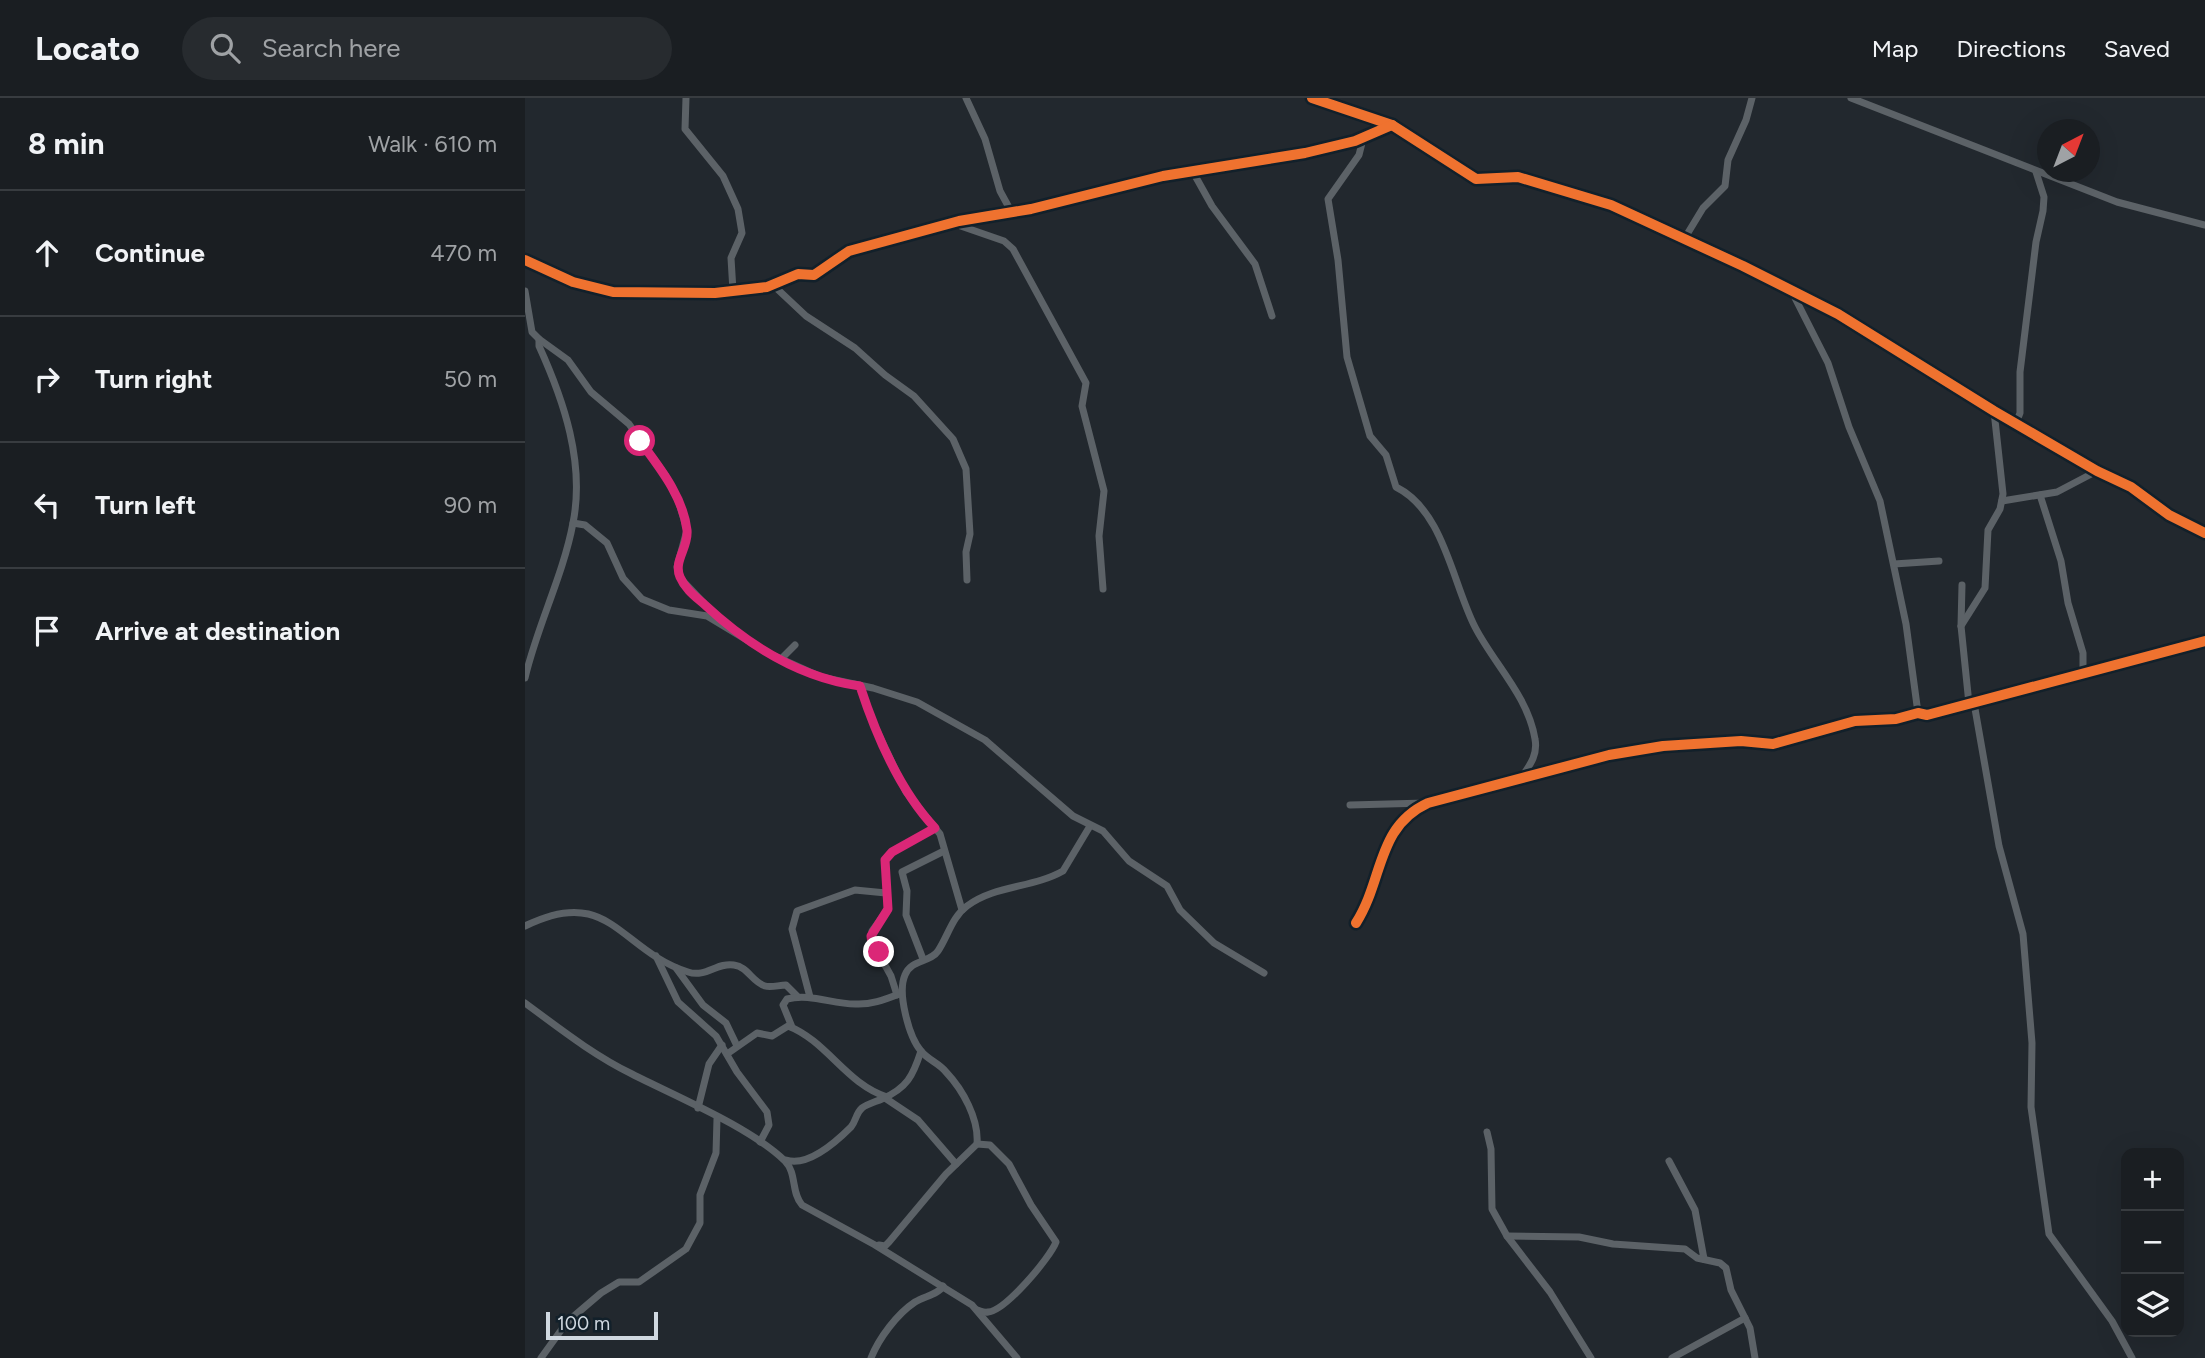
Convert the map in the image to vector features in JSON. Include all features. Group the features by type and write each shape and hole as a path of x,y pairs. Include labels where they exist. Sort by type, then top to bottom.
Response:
{"street":[{"path":"686,98 685,129 723,176 738,209 742,233 731,258 733,291"},
{"path":"966,98 985,139 1000,191 1012,214"},
{"path":"1683,241 1703,208 1725,186 1728,160 1752,98"},
{"path":"1851,98 1934,133 1977,145 2036,172 2117,202 2205,225"},
{"path":"1318,99 1392,125 1476,179 1518,177 1625,209 1683,241 1838,314 1994,411 2097,471 2131,486 2164,512 2205,533"},
{"path":"525,260 573,282 613,292 733,291 773,285 798,274 814,275 849,251 951,223 1012,214 1163,176 1263,162 1363,139 1392,125"},
{"path":"1363,139 1359,155 1328,199 1328,213 1338,260 1347,357 1370,436 1386,455 1397,486 1409,492 1433,527 1473,624 1529,716 1536,749 1521,778"},
{"path":"1193,172 1212,206 1255,264 1272,316"},
{"path":"2016,423 2020,408 2020,372 2036,242 2043,211 2044,197 2036,172"},
{"path":"951,223 1003,241 1013,249 1086,383 1082,406 1104,491 1099,536 1103,589"},
{"path":"773,285 806,316 855,348 914,396 953,439 966,469 970,534 966,552 967,580"},
{"path":"525,290 532,332 568,360 591,392 629,424 666,476 679,503 687,530 677,567 681,579 724,624 745,641 835,682 917,702 961,724 1005,756 1073,816 1103,831 1129,861 1167,886 1180,909 1214,943 1242,957 1264,973"},
{"path":"1791,292 1828,363 1849,427 1877,489 1894,564 1917,713"},
{"path":"525,678 573,523 577,484 575,460 561,403 539,339"},
{"path":"1961,626 1985,588 1988,530 2002,501 1994,411"},
{"path":"2002,501 2069,488 2097,471"},
{"path":"2040,495 2061,561 2068,603 2083,653 2083,668 2079,676"},
{"path":"573,523 585,525 607,543 623,578 642,599 669,610 698,613 724,624"},
{"path":"1894,564 1938,561"},
{"path":"1962,585 1961,626 1971,703 1995,806 1999,846 2023,934 2032,1042 2031,1107 2049,1234 2112,1321 2132,1358"},
{"path":"1350,805 1428,803 1596,758 1663,746 1741,741 1773,744 1848,722 1889,720 1917,713 1927,715 2205,640"},
{"path":"781,659 795,645"},
{"path":"860,686 871,718 906,792 940,834 962,910"},
{"path":"1356,923 1368,904 1390,834 1407,815 1428,803"},
{"path":"899,994 905,974 923,959 938,952 962,910 988,895 1063,871 1090,826"},
{"path":"935,828 888,856 884,865 887,912 872,931 871,940 886,964 921,1051 947,1072 960,1092 975,1124 977,1144"},
{"path":"923,959 907,922 904,908 907,891 902,872 944,851"},
{"path":"810,997 792,929 797,911 855,890 887,893"},
{"path":"525,926 560,914 599,915 655,956 674,965 700,974 725,965 735,965 763,985 786,985 797,996"},
{"path":"655,956 678,1002 722,1045 767,1112 769,1125 760,1142"},
{"path":"674,965 703,1005 726,1023 737,1046"},
{"path":"792,1027 783,1003 797,996 853,1005 872,1003 899,994"},
{"path":"525,1003 610,1063 760,1142 790,1168 802,1205 875,1245 977,1310 1017,1358"},
{"path":"727,1054 757,1033 772,1036 785,1026 792,1027 825,1051 842,1070 918,1120 956,1164"},
{"path":"698,1108 709,1064 722,1045"},
{"path":"782,1159 797,1161 811,1157 851,1127 860,1110 886,1097 915,1074 921,1051"},
{"path":"541,1358 553,1338 601,1293 619,1282 639,1282 686,1249 700,1223 700,1195 716,1153 717,1119"},
{"path":"1487,1132 1492,1155 1491,1205 1507,1236 1550,1292 1591,1358"},
{"path":"875,1245 885,1246 956,1164 977,1144 991,1145 1009,1164 1031,1205 1056,1242 1045,1261 1003,1305 988,1312 977,1310"},
{"path":"1669,1161 1695,1210 1704,1259"},
{"path":"1507,1236 1579,1237 1613,1244 1685,1249 1725,1266 1731,1290 1745,1318 1755,1358"},
{"path":"871,1358 876,1347 909,1306 940,1291 943,1286"},
{"path":"1672,1358 1745,1318"}],"cycle path":[{"path":"1312,98 1392,125 1476,179 1518,177 1611,205 1743,266 1838,314 1994,411 2097,471 2131,487 2169,515 2205,533"},
{"path":"525,260 573,282 613,292 715,293 767,287 798,274 814,275 849,251 959,221 1031,209 1163,176 1305,153 1355,141 1392,125"},
{"path":"1356,923 1390,840 1411,813 1428,803 1609,755 1663,746 1741,741 1773,744 1855,721 1896,719 1918,713 1927,715 2205,641"}],"route":[{"path":"640,441 666,476 679,503 687,536 677,567 688,590 745,641 821,677 860,686 871,718 906,792 935,828 892,852 885,860 888,909 871,936 872,944 879,952"}]}
